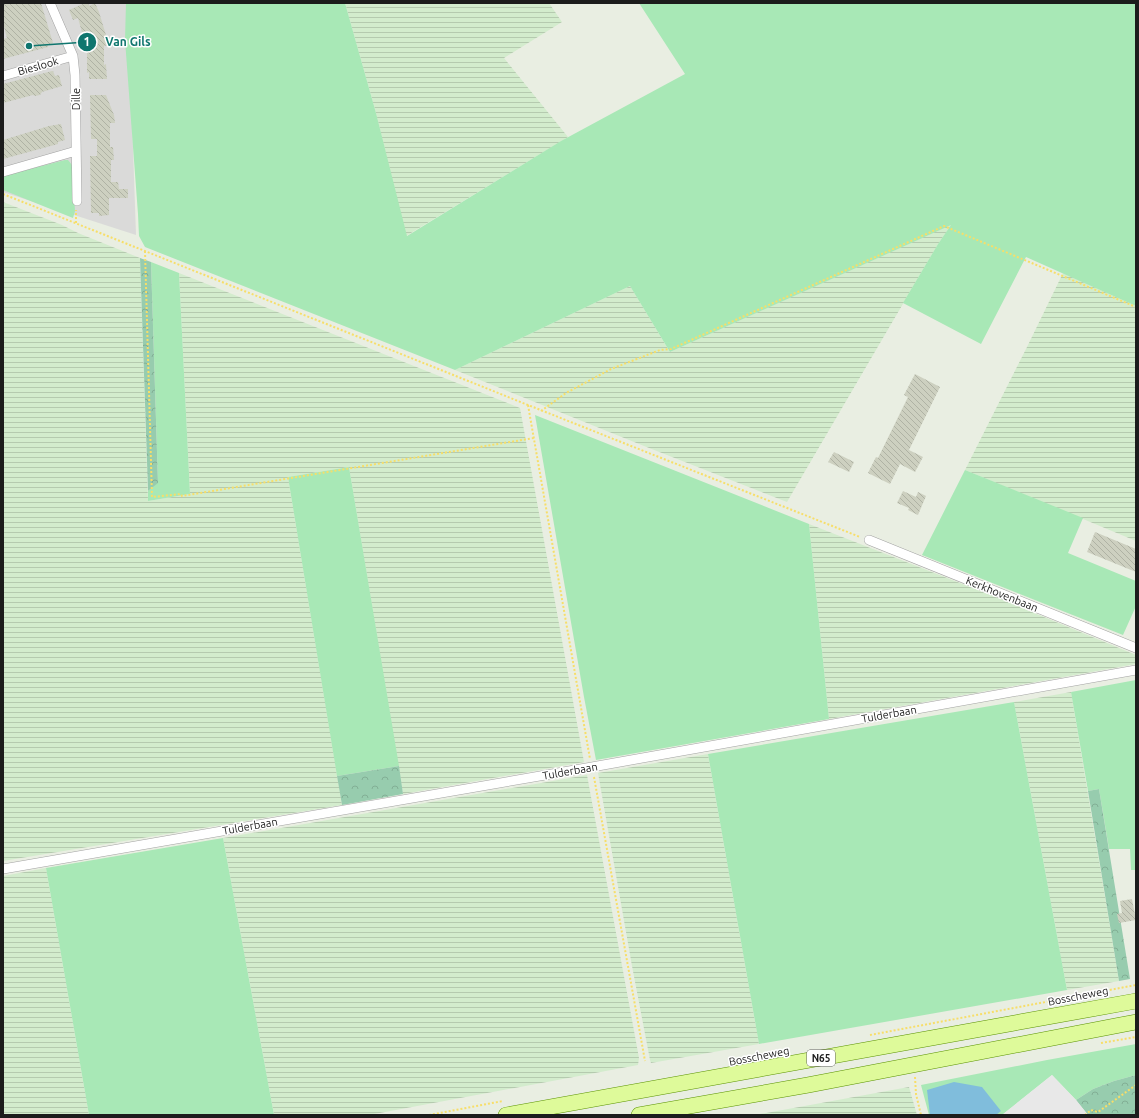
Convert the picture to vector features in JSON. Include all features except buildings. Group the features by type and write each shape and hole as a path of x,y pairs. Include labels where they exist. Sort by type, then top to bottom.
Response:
{"main road":[{"name":"Bosscheweg","path":"506,1108 1136,1001"},
{"name":"N65","path":"639,1115 808,1085 1136,1022"}],"street":[{"name":"Dille","path":"50,3 73,56 75,75 77,201"},
{"name":"Bieslook","path":"3,76 73,56"},
{"path":"3,172 76,151"},
{"name":"Kerkhovenbaan","path":"869,540 1136,648"},
{"name":"Tulderbaan","path":"3,869 592,767 1136,670"}],"path":[{"path":"3,194 528,406 869,540"},
{"path":"541,411 566,392 612,369 660,350 671,349 944,226 1136,307"},
{"path":"145,251 152,497 181,494 182,496 534,438"},
{"path":"528,406 645,1061"},
{"name":"Bosscheweg","path":"870,1035 1136,985"},
{"path":"915,1076 916,1094 921,1115"},
{"path":"1085,1115 1091,1110 1098,1112 1136,1085"},
{"path":"429,1115 506,1108"}],"shaded area":[{"path":"3,3 128,3 136,235 3,192"},
{"path":"1052,1075 1088,1115 1002,1115"},
{"path":"954,1082 982,1087 1001,1111 996,1115 930,1115 927,1090"}],"green space":[{"path":"126,3 345,3 376,113 407,236 561,141 685,74 639,3 1136,3 1136,306 1026,257 981,344 903,303 951,225 670,352 630,286 455,370 145,247 139,236 125,40"},
{"path":"345,3 549,3 562,22 504,58 568,137 406,236 376,113"},
{"path":"68,160 72,165 75,211 73,218 3,190 3,176"},
{"path":"3,202 140,258 148,501 190,494 179,273 520,408 584,762 403,794 349,467 288,477 342,805 3,861"},
{"path":"952,224 938,244 787,502 455,370 630,286 670,352"},
{"path":"140,258 151,262 158,483 148,491"},
{"path":"151,262 179,273 190,494 148,501 148,491 158,482"},
{"path":"1063,273 1136,306 1136,541 965,470"},
{"path":"535,415 809,524 829,719 596,760"},
{"path":"349,467 399,766 337,776 288,477"},
{"path":"965,470 1083,518 1068,553 1136,581 1136,606 1123,635 922,555"},
{"path":"809,524 988,594 1136,655 1136,664 829,719"},
{"path":"1136,680 1136,870 1131,870 1130,849 1109,849 1099,789 1088,791 1071,692"},
{"path":"1071,692 1119,981 1067,990 1014,702"},
{"path":"1014,702 1067,990 759,1044 708,754"},
{"path":"708,754 759,1044 651,1063 632,966 598,773"},
{"path":"399,766 403,794 342,805 337,776"},
{"path":"587,775 639,1058 638,1065 369,1115 274,1115 223,838"},
{"path":"1099,789 1130,979 1119,981 1088,791"},
{"path":"223,838 274,1115 89,1115 46,868"},
{"path":"46,868 89,1115 3,1115 3,876"},
{"path":"1136,1044 1136,1075 1093,1089 1076,1100 1052,1075 1002,1115 929,1115 921,1085 1047,1060"},
{"path":"1136,1075 1136,1115 1088,1115 1076,1100 1093,1089"},
{"path":"909,1087 917,1115 755,1115"}],"place":[{"name":"Van Gils","path":"29,46"}]}
